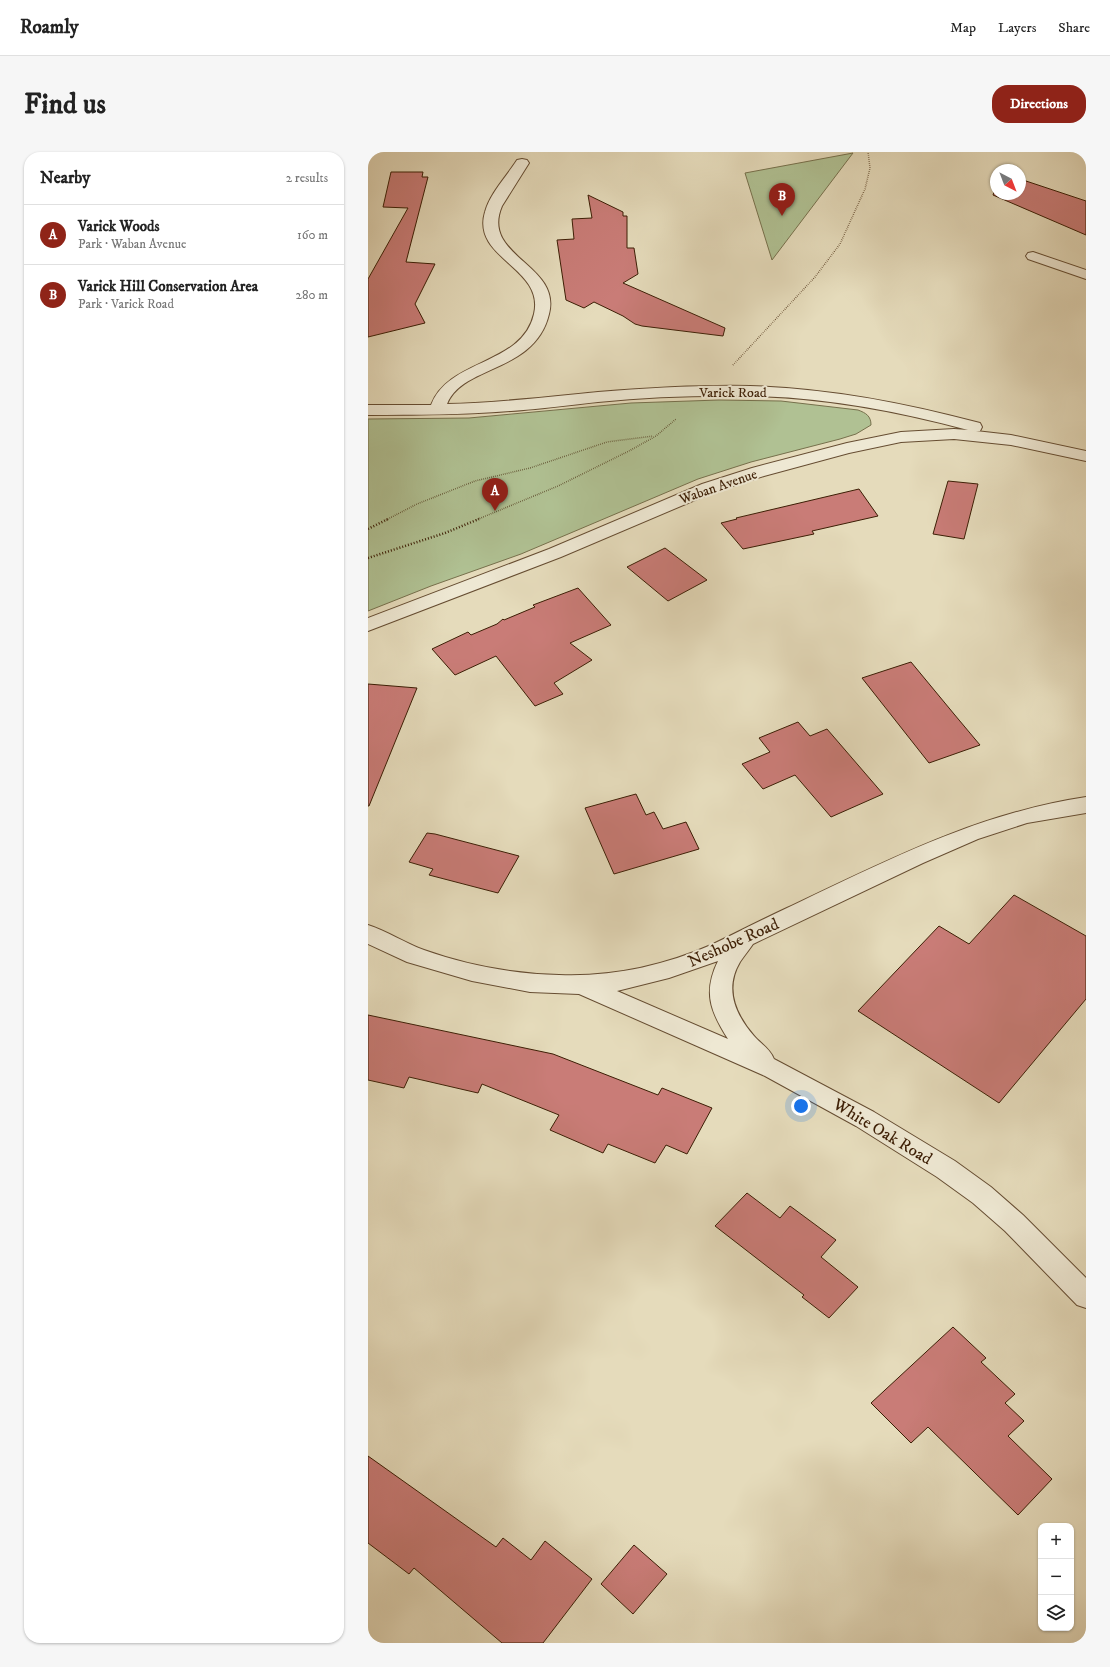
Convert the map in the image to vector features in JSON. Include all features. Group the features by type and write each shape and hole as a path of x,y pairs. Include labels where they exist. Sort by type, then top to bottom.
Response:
{"street":[{"path":"437,410 438,403 449,388 520,348 534,333 539,323 544,303 544,294 539,285 497,246 492,237 491,230 490,220 495,205 522,163"},
{"path":"1032,256 1086,275"},
{"name":"Varick Road","path":"368,410 437,410 500,407 601,397 719,391 782,393 848,400 913,411 947,419 1011,440 1086,472"},
{"name":"Waban Avenue","path":"368,625 438,596 555,554 683,498 758,472 847,448 901,437 954,434 1011,440 1086,456"},
{"name":"Neshobe Road","path":"368,934 408,952 444,965 478,973 550,984 582,985 621,981 692,962 902,863 968,835 1004,822 1042,812 1086,806"},
{"path":"746,937 735,950 726,965 721,979 720,997 726,1015 736,1032 751,1050 773,1069"},
{"name":"White Oak Road","path":"582,985 773,1069 865,1119 946,1169 982,1194 1014,1223 1086,1296"}],"path":[{"path":"368,529 417,504 475,481 530,468 607,442 656,436"}],"green space":[{"path":"853,153 772,260 745,173"},
{"path":"719,400 781,401 858,410 868,415 871,425 856,434 840,439 751,462 698,479 521,554 431,586 368,611 368,419 469,418 631,403"}],"building":[{"path":"391,172 423,172 422,177 428,177 406,262 435,264 415,304 425,323 368,337 368,279 408,208 383,207"},
{"path":"1026,181 1086,201 1086,235 1005,200 1026,200"},
{"path":"588,195 623,212 623,216 627,216 627,248 634,248 638,274 623,283 725,328 723,336 642,326 635,324 623,316 594,302 584,308 566,300 557,240 574,239 572,219 592,218"},
{"path":"948,481 978,484 964,539 933,534"},
{"path":"859,489 878,516 812,531 814,534 743,549 721,523 737,519 736,518"},
{"path":"665,548 707,580 668,601 627,567"},
{"path":"578,588 611,625 570,643 592,660 554,683 563,694 535,706 496,656 455,675 432,649 468,632 471,635 497,624 503,619 504,620 535,607 533,605"},
{"path":"911,662 980,745 929,763 862,678"},
{"path":"368,684 417,688 369,806 368,806"},
{"path":"798,722 810,736 827,729 883,794 831,817 795,775 763,789 742,764 770,752 759,738"},
{"path":"636,794 646,815 654,812 663,829 686,822 699,849 614,874 585,808"},
{"path":"427,833 519,856 498,893 429,875 433,869 409,862"},
{"path":"1014,895 1086,936 1086,999 999,1103 858,1011 939,926 969,944"},
{"path":"368,1015 553,1054 658,1095 662,1088 712,1108 687,1154 666,1145 655,1163 608,1144 603,1153 550,1130 559,1115 482,1084 478,1093 409,1077 404,1088 368,1080"},
{"path":"747,1193 780,1218 790,1206 836,1240 821,1257 858,1287 829,1318 802,1297 804,1295 715,1226"},
{"path":"953,1327 986,1358 981,1362 1015,1394 1005,1403 1024,1421 1008,1436 1052,1479 1018,1515 928,1427 911,1443 871,1403"},
{"path":"368,1456 496,1547 503,1538 531,1560 545,1541 592,1579 543,1643 502,1643 414,1568 409,1574 368,1543"},
{"path":"634,1545 667,1574 633,1614 601,1584"}],"place":[{"name":"Varick Hill Conservation Area","path":"782,216"},
{"name":"Varick Woods","path":"495,511"}]}
